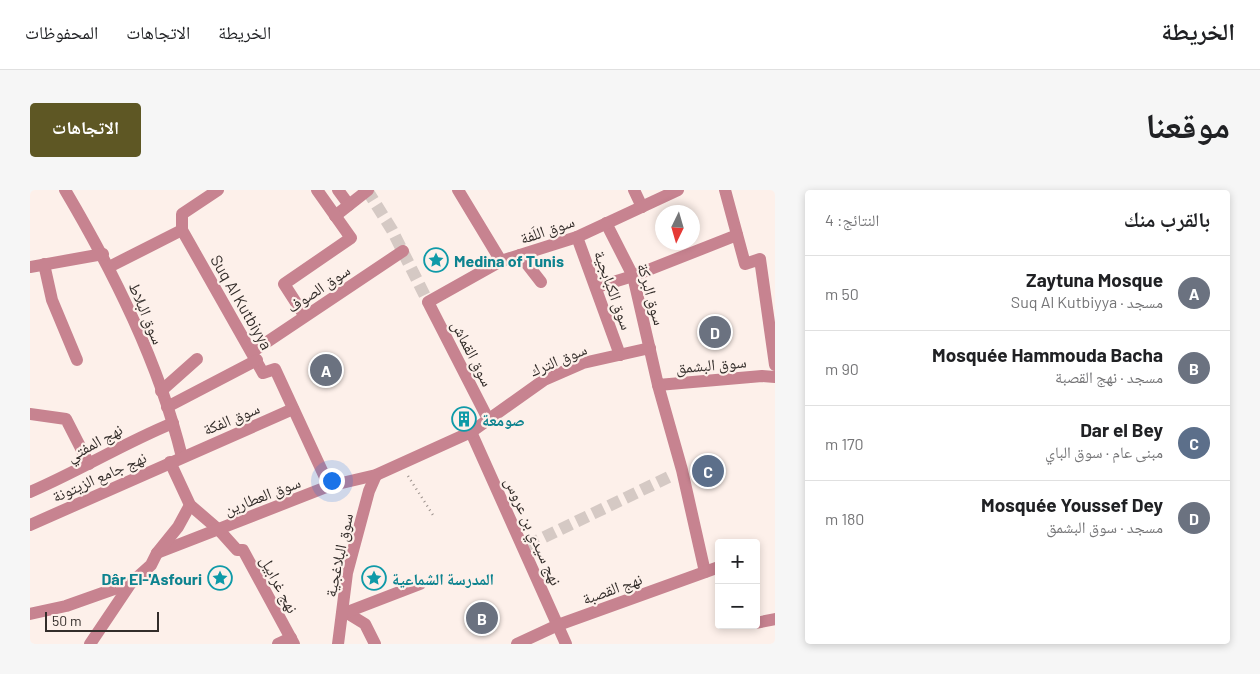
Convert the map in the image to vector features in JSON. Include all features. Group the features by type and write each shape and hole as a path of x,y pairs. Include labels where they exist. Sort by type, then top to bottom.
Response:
{"street":[{"name":"سوق البلاط","path":"66,190 103,254 174,422 176,459"},
{"path":"109,267 182,230 182,214 205,194 218,190"},
{"path":"304,315 284,284 351,238 317,190"},
{"path":"338,190 349,205"},
{"path":"335,216 368,190"},
{"path":"458,190 501,261"},
{"path":"634,190 642,207"},
{"name":"سوق اللَفة","path":"428,302 501,261 577,237 678,190"},
{"path":"725,190 745,264 760,259 775,365"},
{"name":"سوق البركة","path":"606,223 632,276 650,348"},
{"name":"Suq Al Kutbiyya","path":"182,230 264,372 275,369 329,486"},
{"path":"597,287 632,276 737,235"},
{"name":"سوق الكبابجية","path":"577,237 597,287 620,355"},
{"name":"سوق الصوف","path":"167,407 255,356 304,315 402,251"},
{"path":"30,267 103,254"},
{"path":"520,255 541,282"},
{"path":"44,264 52,300 77,360"},
{"name":"سوق القماش","path":"428,302 488,419"},
{"name":"سوق الترك","path":"488,419 544,380 583,363 650,348"},
{"name":"سوق البشمق","path":"650,348 658,385 762,376 775,377"},
{"path":"161,391 197,359"},
{"path":"658,385 677,473 705,572"},
{"name":"سوق الفكة","path":"176,459 293,409"},
{"path":"30,414 66,419 89,464"},
{"name":"سوق العطارين","path":"157,553 329,486 376,475 471,432 488,419"},
{"name":"نهج المفتي","path":"30,492 89,464 134,439 174,422"},
{"name":"نهج سيدي بن عروس","path":"471,432 526,546 566,644"},
{"name":"نهج غرابيل","path":"176,459 190,505 219,530 236,550 243,550 292,641"},
{"name":"نهج جامع الزيتونة","path":"30,526 176,459"},
{"name":"سوق البلاغجية","path":"338,644 345,614 347,574 369,491 376,475"},
{"path":"90,644 131,583 151,565 157,553 178,527 190,505"},
{"name":"نهج القصبة","path":"517,644 558,624 715,568"},
{"path":"30,614 66,606 131,583"},
{"path":"345,614 420,584"},
{"path":"345,614 365,624 375,644"},
{"path":"760,622 775,619"},
{"path":"278,644 292,641"}],"path":[{"path":"401,464 433,515"}],"tunnel":[{"path":"367,190 392,230 428,302"},
{"path":"528,545 673,475"}],"place":[{"name":"Medina of Tunis","path":"436,260"},
{"name":"Mosquée Youssef Dey","path":"715,332"},
{"name":"Zaytuna Mosque","path":"326,370"},
{"name":"صومعة","path":"464,419"},
{"name":"Dar el Bey","path":"708,471"},
{"name":"Dâr El-'Asfouri","path":"220,578"},
{"name":"المدرسة الشماعية","path":"374,578"},
{"name":"Mosquée Hammouda Bacha","path":"482,618"}]}
